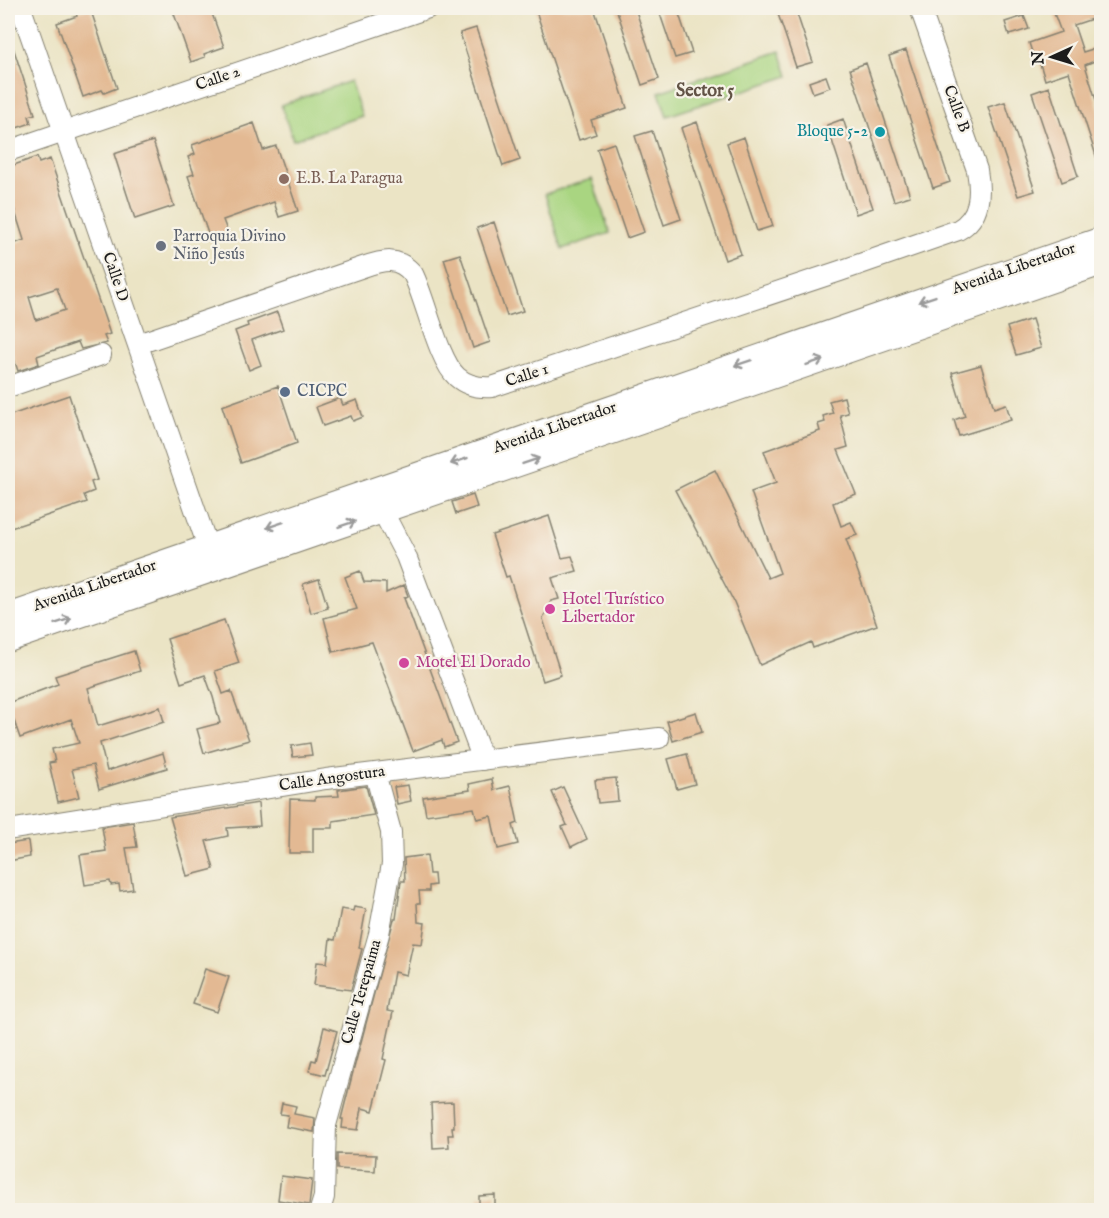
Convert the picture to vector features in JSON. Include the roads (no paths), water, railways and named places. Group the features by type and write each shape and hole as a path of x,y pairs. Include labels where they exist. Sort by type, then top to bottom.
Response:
{"main road":[{"name":"Avenida Libertador","path":"8,640 212,558 1101,239"},
{"name":"Avenida Libertador","path":"8,616 383,512 1101,263"}],"street":[{"name":"Calle D","path":"21,8 212,558"},
{"name":"Calle 2","path":"8,151 428,8"},
{"name":"Calle B","path":"920,8 977,170 979,195 975,213"},
{"name":"Calle 1","path":"138,344 373,263 395,261 406,266 413,274 442,353 452,372 474,386 492,387 938,238 964,226 975,213"},
{"path":"8,387 101,355"},
{"path":"383,512 406,556 483,760"},
{"name":"Calle Angostura","path":"8,830 326,778 659,738"},
{"name":"Calle Terepaima","path":"320,1210 324,1197 326,1125 379,934 392,864 391,832 375,773"}],"place":[{"name":"Bloque 5-2","path":"880,132"},
{"name":"E.B. La Paragua","path":"284,179"},
{"name":"Parroquia Divino Niño Jesús","path":"161,246"},
{"name":"CICPC","path":"285,392"},
{"name":"Hotel Turístico Libertador","path":"550,609"},
{"name":"Motel El Dorado","path":"404,663"}],"district":[{"name":"Sector 5","path":"705,91"}]}
